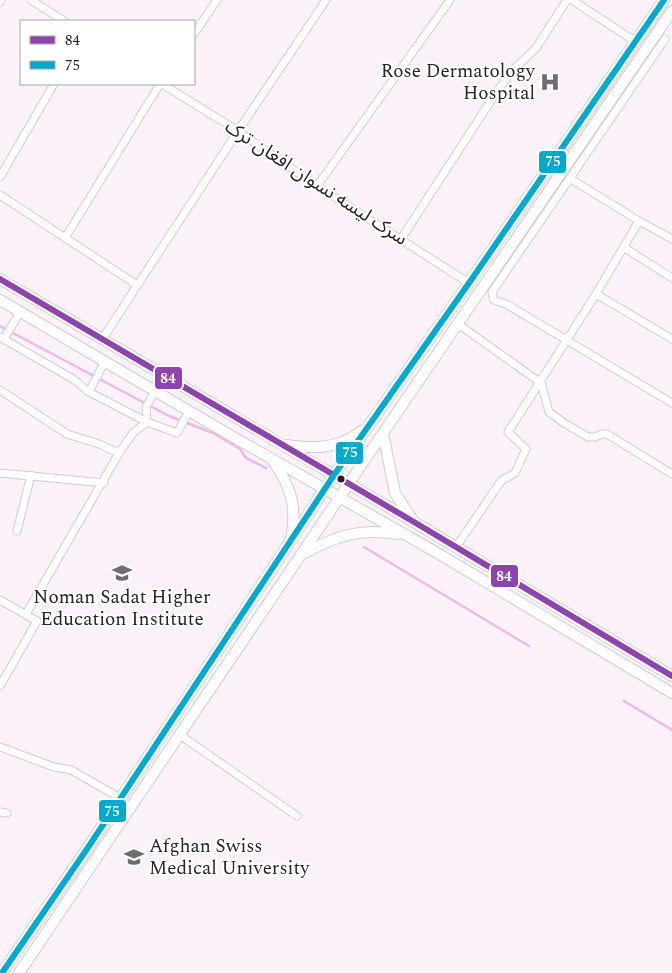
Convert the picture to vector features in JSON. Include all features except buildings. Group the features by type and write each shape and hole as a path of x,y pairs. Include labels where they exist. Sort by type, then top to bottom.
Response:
{"main road":[{"path":"2,973 290,545 334,475 470,283 664,0"},
{"path":"19,973 458,324 665,39 672,11"},
{"path":"0,279 456,546 672,676"},
{"path":"0,300 189,411 407,535 672,693"},
{"path":"279,443 305,448 328,447 352,439 370,424"},
{"path":"383,433 395,493 414,522"},
{"path":"271,458 283,474 292,493 294,521 290,545"},
{"path":"302,555 325,542 359,532 381,531 407,535"}],"street":[{"path":"31,0 62,20"},
{"path":"195,33 217,0"},
{"path":"103,338 326,0"},
{"path":"317,186 450,0"},
{"path":"401,239 492,99 511,72 536,48 567,0"},
{"path":"572,0 636,42"},
{"path":"665,39 492,292 494,300 506,304 672,403"},
{"path":"0,177 53,85"},
{"path":"65,238 160,85"},
{"name":"سرک لیسه نسوان افغان‌ ترک","path":"163,85 238,131 317,186 470,283"},
{"path":"571,179 672,239"},
{"path":"0,195 137,285"},
{"path":"456,546 501,480 515,473 526,449 508,432 596,294 639,220"},
{"path":"624,248 672,278"},
{"path":"596,294 672,340"},
{"path":"20,312 11,330 2,338 73,379 89,392 147,422 178,430 189,411"},
{"path":"458,324 541,383 550,412 564,423 588,437 607,434 672,474"},
{"path":"89,392 105,361"},
{"path":"0,390 67,434 120,453"},
{"path":"147,422 146,407 156,390"},
{"path":"26,614 120,453 133,433 147,422"},
{"path":"0,473 104,483"},
{"path":"17,531 32,475"},
{"path":"0,600 38,621 0,686"},
{"path":"180,735 297,816"},
{"path":"0,747 54,767 71,770 120,798"}],"waterway":[{"path":"0,326 169,416 213,433 240,449 246,458 266,468"},
{"path":"364,547 529,646"},
{"path":"624,701 672,730"}],"transit line":[{"name":"75","path":"2,973 89,846 334,475 664,0"},
{"name":"84","path":"0,279 672,676"}],"place":[{"name":"Rose Dermatology Hospital","path":"550,82"},
{"name":"Noman Sadat Higher Education Institute","path":"122,573"},
{"name":"Afghan Swiss Medical University","path":"134,857"}]}
